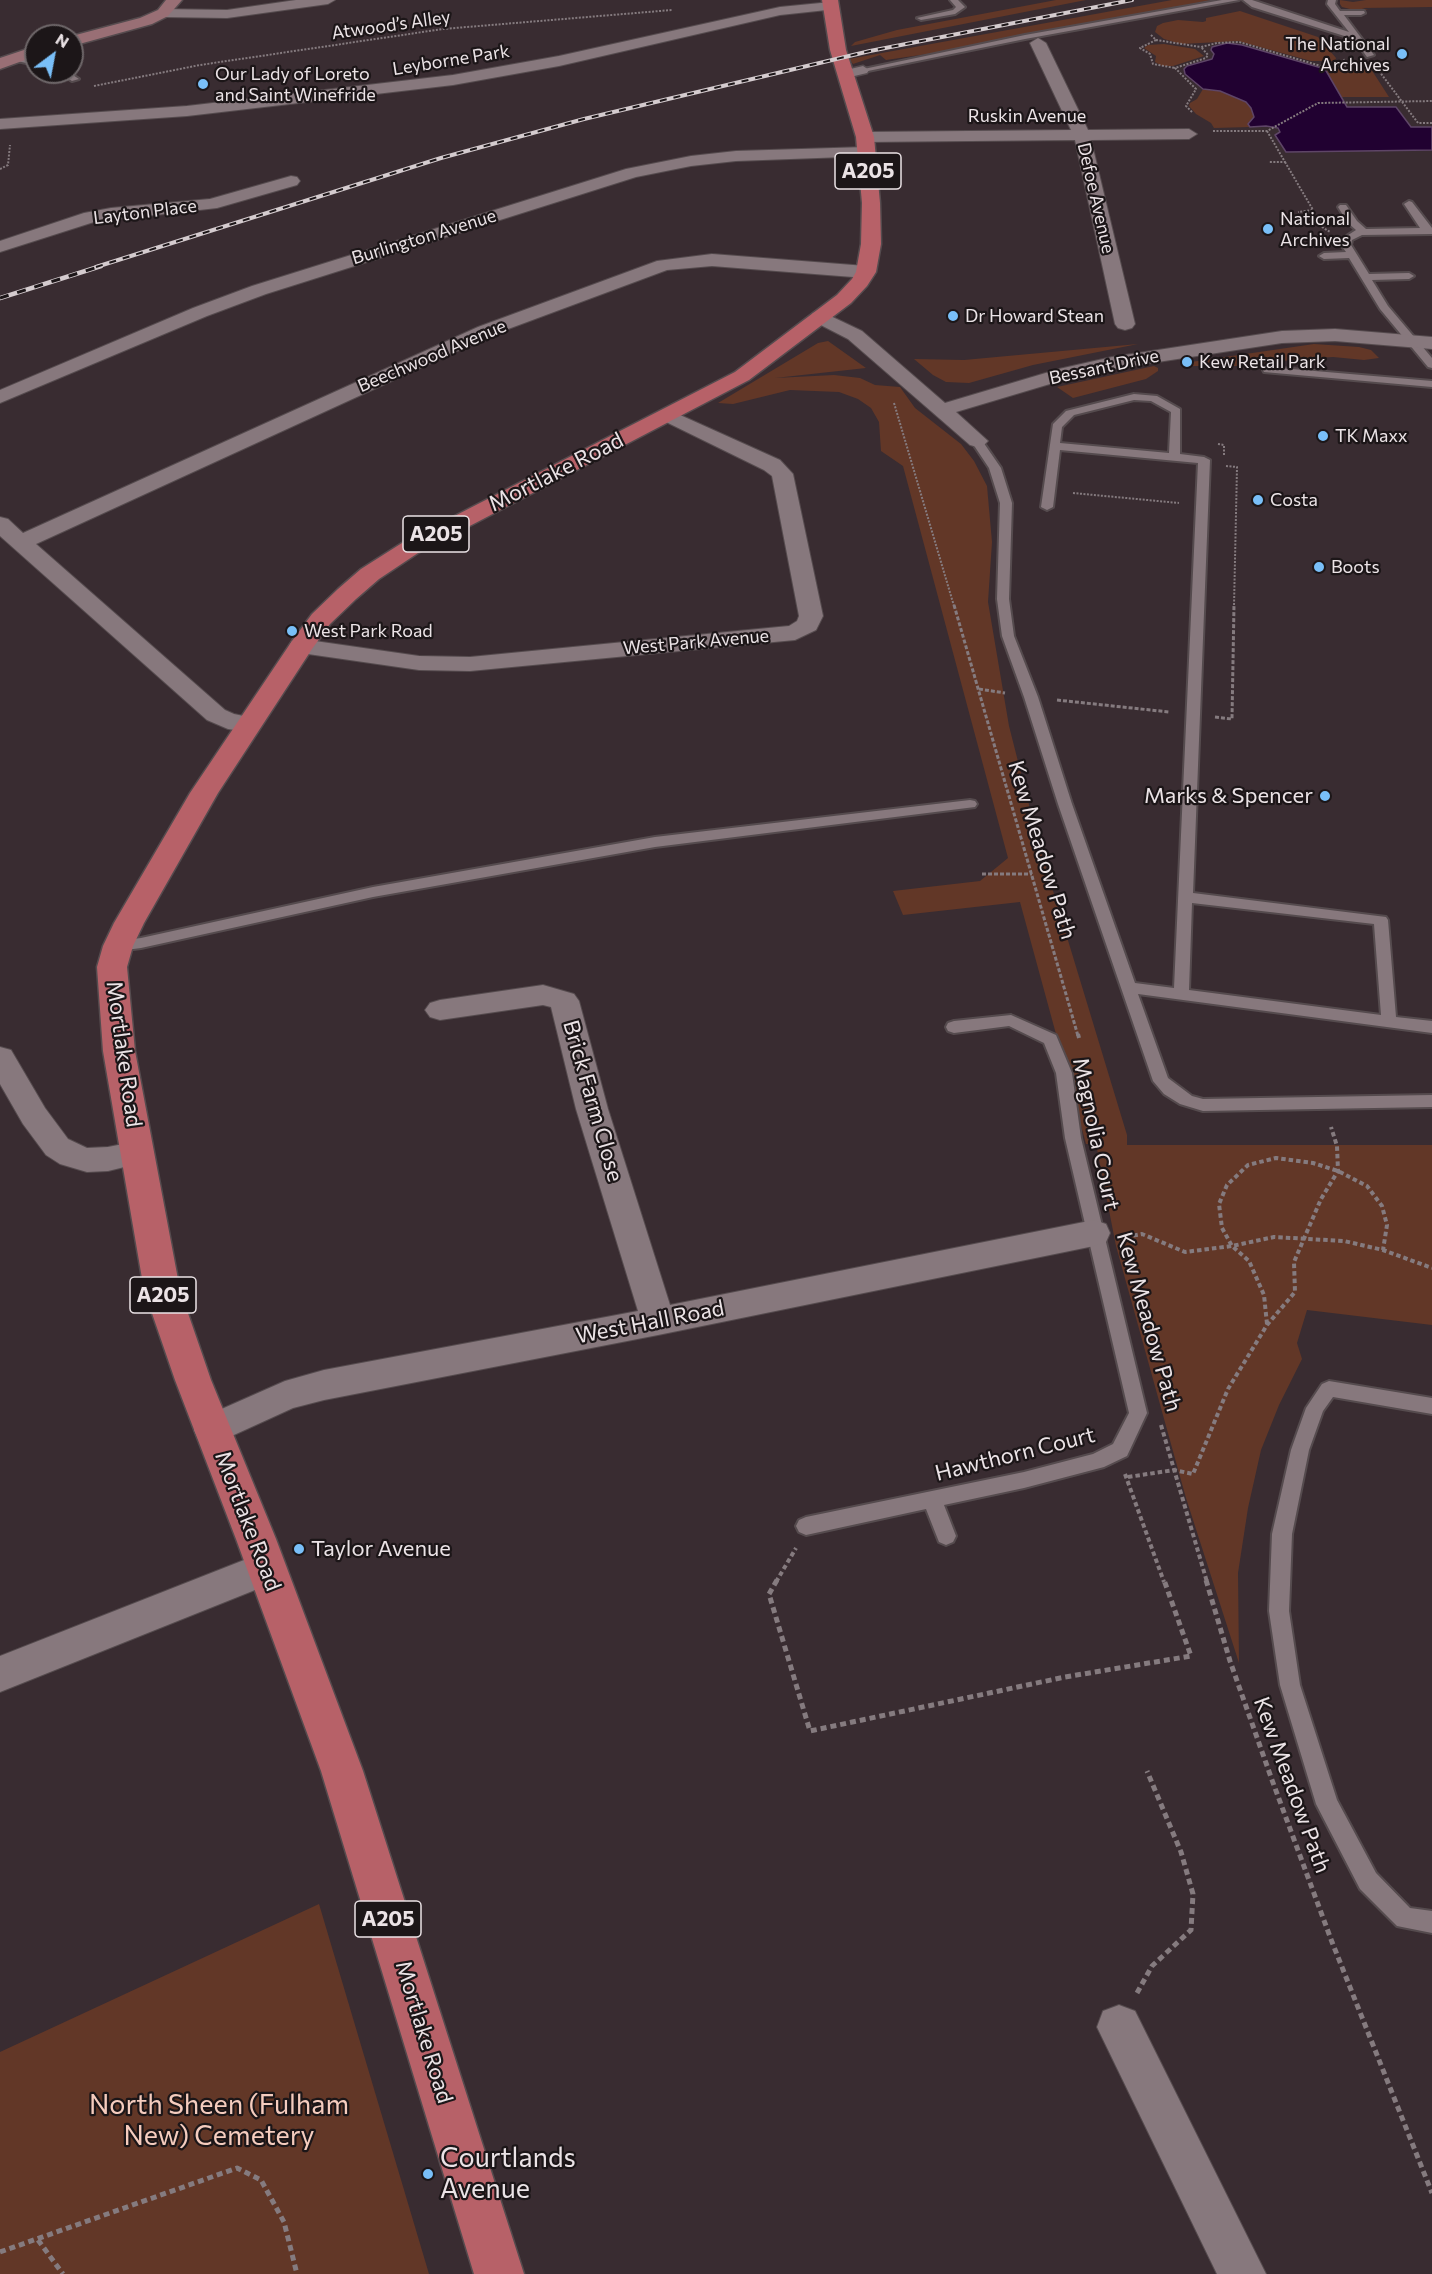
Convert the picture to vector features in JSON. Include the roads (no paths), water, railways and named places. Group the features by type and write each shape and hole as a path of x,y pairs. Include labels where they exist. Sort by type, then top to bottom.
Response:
{"highway":[{"name":"Mortlake Road","path":"498,2274 342,1772 267,1568 212,1431 162,1290 119,1051 112,967 117,946 204,793 301,646 321,619 347,594 370,574 410,548 669,416 742,376 844,299 860,282 866,272 872,244 871,203 865,145 854,72 837,44 830,3"}],"main road":[{"path":"84,37 123,28 163,13 174,0"},
{"path":"7,61 24,55"}],"street":[{"path":"163,13 227,14 328,0"},
{"name":"Leyborne Park","path":"0,124 187,111 432,83 560,61 780,11 830,3"},
{"name":"Defoe Avenue","path":"1038,43 1082,135 1125,324"},
{"name":"Ruskin Avenue","path":"865,145 1197,132"},
{"name":"Burlington Avenue","path":"0,397 200,312 259,290 632,173 691,160 865,145"},
{"name":"Layton Place","path":"0,247 90,217 211,204 291,181"},
{"name":"Beechwood Avenue","path":"21,542 485,331 664,265 712,260 866,272"},
{"path":"820,317 855,335 977,441"},
{"name":"Bessant Drive","path":"942,410 1066,373 1112,363 1272,338 1335,335 1422,342"},
{"name":"West Park Avenue","path":"301,646 418,663 470,664 795,633 808,626 812,616 782,474 772,465 669,416"},
{"path":"0,524 216,715 228,721 249,724"},
{"name":"Brick Farm Close","path":"440,1010 543,995 564,1001 592,1109 658,1321"},
{"path":"0,1058 33,1116 57,1147 87,1160 108,1159 138,1153"},
{"name":"West Hall Road","path":"212,1431 285,1396 324,1385 1095,1236"},
{"path":"0,1674 267,1568"},
{"path":"1119,2027 1242,2274"}],"lane":[{"path":"921,18 955,12 961,7 954,0"},
{"path":"854,72 1025,37 1235,0"},
{"path":"1247,0 1358,38"},
{"path":"1332,0 1331,4 1370,55"},
{"path":"1339,13 1361,13"},
{"path":"7,61 24,62"},
{"path":"1409,204 1430,231"},
{"path":"1344,207 1353,223 1364,232"},
{"path":"1430,231 1364,232 1347,239 1346,245 1384,307 1422,342 1432,365"},
{"path":"1324,256 1351,255"},
{"path":"1365,277 1409,276"},
{"path":"1268,370 1432,384"},
{"path":"1047,507 1057,426 1070,413 1134,397 1153,398 1176,411 1174,457"},
{"path":"977,441 995,468 1006,503 1003,599 1008,636 1031,697 1156,1071 1170,1090 1186,1100 1203,1105 1432,1101"},
{"path":"1054,446 1204,460 1181,994"},
{"path":"117,946 141,943 373,892 655,842 970,804"},
{"path":"1186,897 1381,920 1389,1021"},
{"path":"1127,987 1432,1026"},
{"name":"Magnolia Court","path":"954,1027 1011,1020 1050,1040 1064,1073 1073,1138 1095,1236"},
{"name":"Hawthorn Court","path":"806,1526 1097,1461 1120,1450 1138,1413 1095,1236"},
{"path":"1432,1406 1329,1389 1315,1408 1300,1450 1282,1534 1279,1611 1290,1685 1327,1804 1368,1881 1405,1918 1432,1922"},
{"path":"933,1499 946,1536"}],"railway":[{"path":"96,267 441,158 584,119 870,51 1132,0"},
{"path":"0,298 101,266"}],"place":[{"name":"The National Archives","path":"1402,54"},
{"name":"Our Lady of Loreto and Saint Winefride","path":"203,84"},
{"name":"National Archives","path":"1268,229"},
{"name":"Dr Howard Stean","path":"953,316"},
{"name":"Kew Retail Park","path":"1187,362"},
{"name":"TK Maxx","path":"1323,436"},
{"name":"Costa","path":"1258,500"},
{"name":"Boots","path":"1319,567"},
{"name":"West Park Road","path":"292,631"},
{"name":"Marks & Spencer","path":"1325,796"},
{"name":"Taylor Avenue","path":"299,1549"},
{"name":"Courtlands Avenue","path":"428,2174"}],"park label":[{"name":"North Sheen (Fulham New) Cemetery","path":"219,2120"}]}
